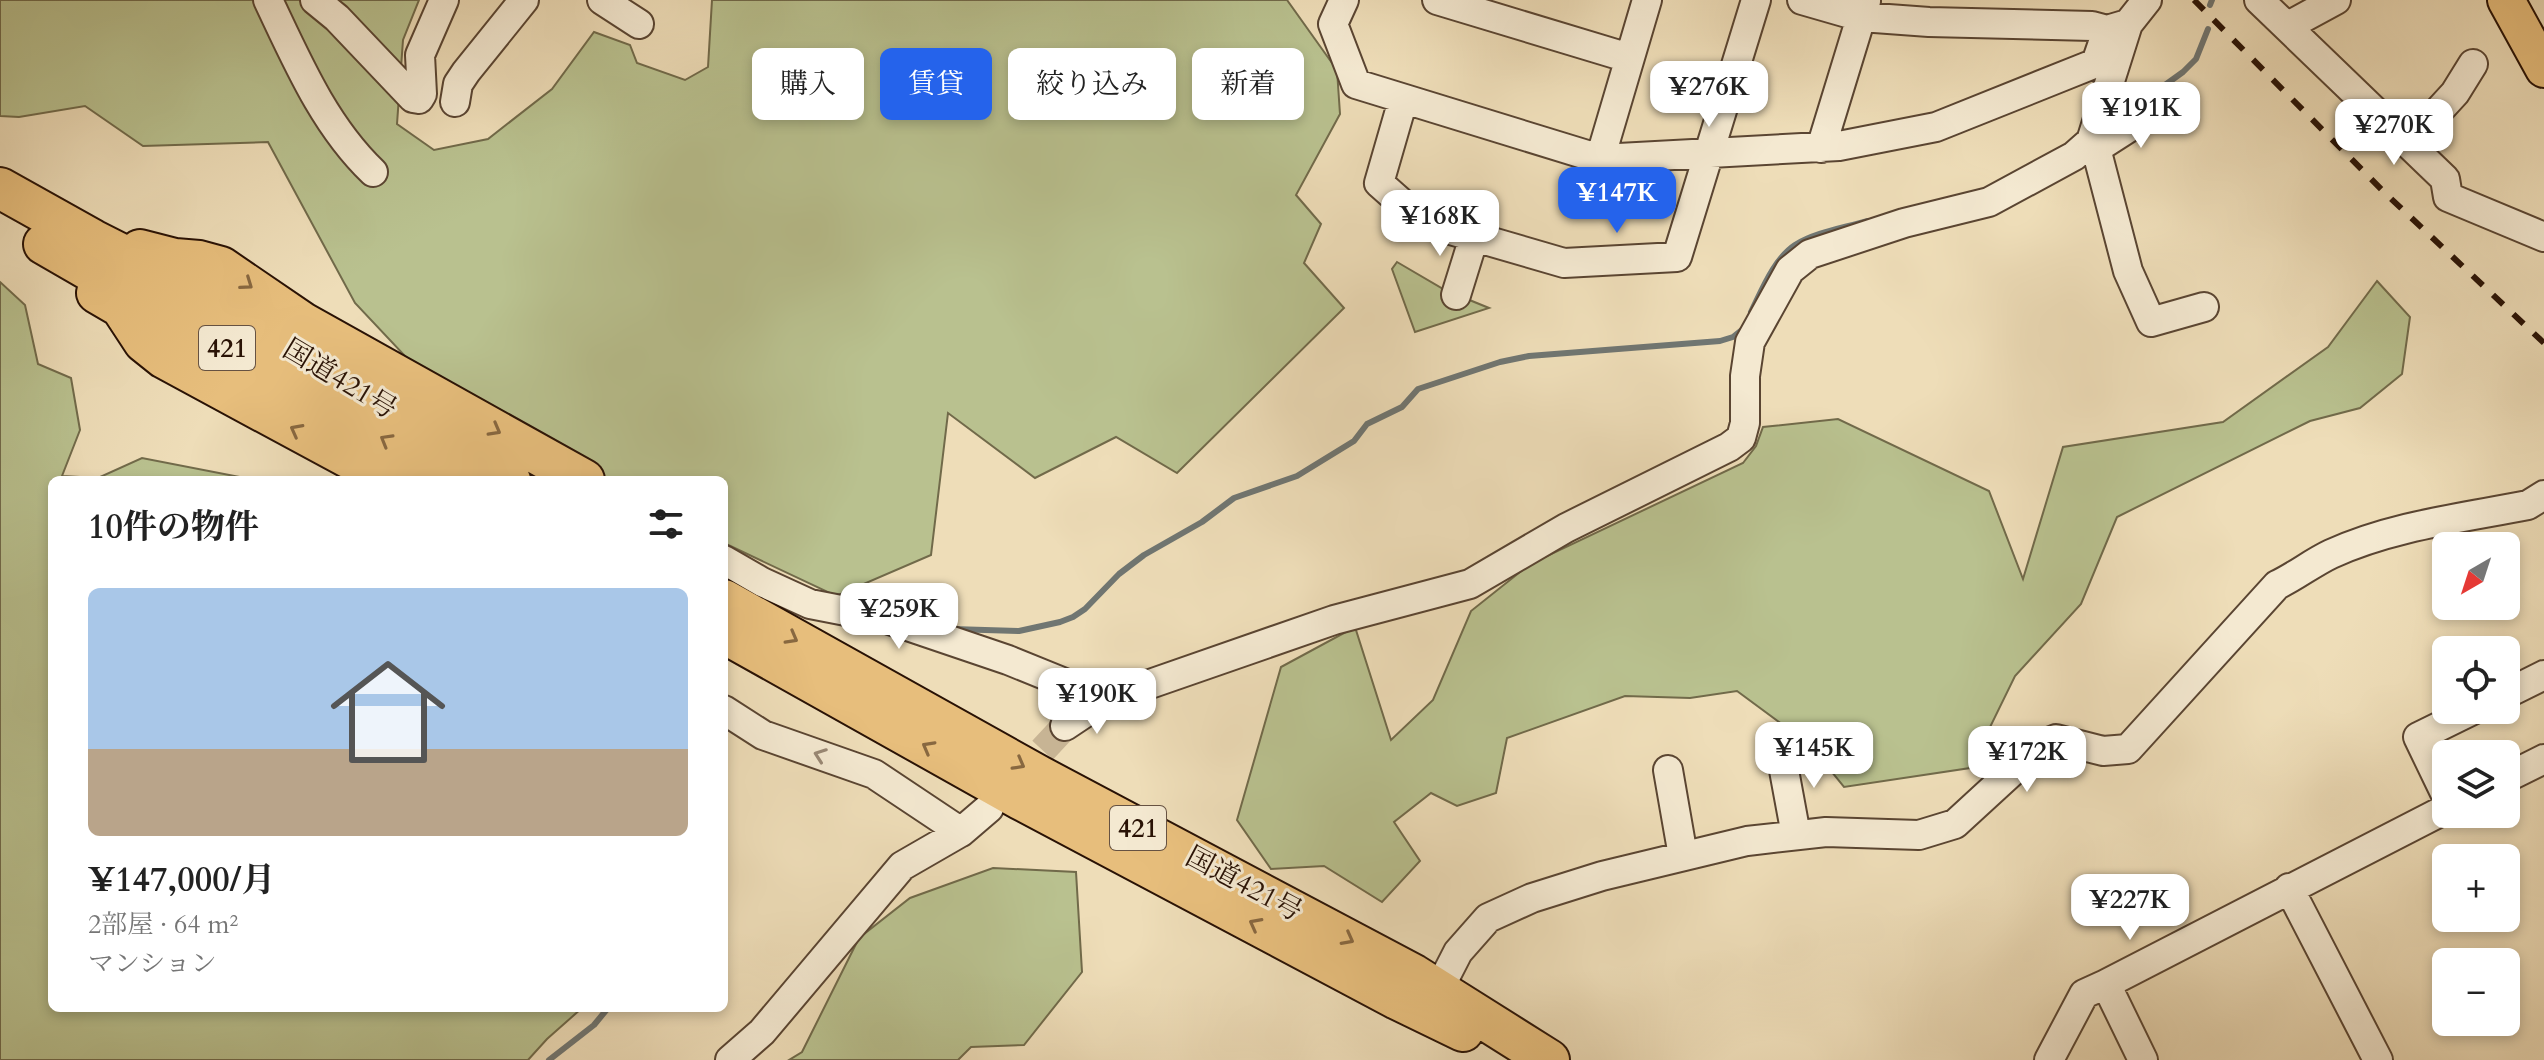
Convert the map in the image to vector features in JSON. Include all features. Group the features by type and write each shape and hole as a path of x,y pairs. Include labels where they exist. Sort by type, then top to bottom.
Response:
{"highway":[{"name":"国道421号","path":"0,188 78,247 298,389 446,476"},
{"name":"国道421号","path":"0,218 78,247 170,268 504,476"},
{"path":"78,247 76,281 121,307 144,342 164,358 383,476"},
{"path":"298,389 272,362 171,302 170,268 199,261 221,267 303,323 577,476"},
{"name":"国道421号","path":"728,602 1039,776 1439,989 1549,1060"},
{"name":"国道421号","path":"728,635 1020,799 1397,999 1525,1060"}],"main road":[{"path":"2506,0 2544,69"}],"street":[{"path":"268,0 329,120 352,151 373,172"},
{"path":"315,0 337,18 413,98 419,99 422,94 420,55 444,0"},
{"path":"455,102 458,84 466,72 524,0"},
{"path":"602,0 639,24"},
{"path":"1344,0 1333,24 1356,84 1600,159 1821,148 1936,127 2096,63 2118,27 2147,0"},
{"path":"1437,0 1629,58"},
{"path":"1600,159 1647,0"},
{"path":"1403,100 1379,183 1423,222 1564,263 1677,257 1756,0"},
{"path":"1802,0 1864,9 1972,11 2118,27"},
{"path":"2259,0 2373,112 2410,142 2415,152 2445,179 2448,197 2544,237"},
{"path":"2288,26 2336,0"},
{"path":"1821,148 1864,9"},
{"path":"2118,27 2093,139 2128,271 2151,322 2204,307"},
{"path":"2410,142 2455,93 2473,64"},
{"path":"1065,726 1101,702 1334,620 1470,584 1566,528 1729,447 1741,438 1745,423 1745,376 1750,342 1780,284 1801,259 1904,223 1989,202 2054,168 2093,139 2161,107"},
{"path":"1456,295 1474,237"},
{"path":"1439,989 1458,952 1488,918 1532,898 1602,876 1747,841 1826,832 1919,835 1955,824 2041,745 2056,739 2103,751 2128,749 2277,585 2329,555 2399,530 2528,505 2544,495"},
{"path":"728,562 810,604 887,619 1008,660 1077,688 1101,702"},
{"path":"2520,687 2544,675"},
{"path":"728,713 763,735 874,774 961,832"},
{"path":"2432,766 2418,737 2444,724"},
{"path":"1781,754 1796,835"},
{"path":"2520,771 2544,759"},
{"path":"1668,770 1683,856"},
{"path":"730,1060 762,1032 902,866 961,832 989,808"},
{"path":"2049,1060 2084,994 2432,816"},
{"path":"2289,888 2378,1060"},
{"path":"2106,984 2143,1060"}],"green space":[{"path":"0,0 419,0 403,40 397,124 434,150 488,139 552,89 594,32 630,45 637,63 685,80 708,67 712,0 1287,0 1337,70 1340,114 1296,195 1321,224 1304,263 1344,308 1177,473 1116,437 1035,478 948,413 931,555 836,596 728,545 728,476 589,476 436,389 355,303 268,142 143,146 85,106 19,117 0,116"},
{"path":"1397,262 1445,290 1489,308 1415,332 1392,269"},
{"path":"2377,281 2410,317 2402,374 2360,408 2310,421 2117,517 2081,604 2015,676 1970,768 1844,787 1810,745 1737,691 1690,698 1625,696 1507,738 1496,793 1457,806 1431,793 1394,822 1420,861 1382,902 1324,866 1271,869 1237,820 1281,667 1355,627 1391,740 1433,700 1471,611 1530,564 1743,463 1756,446 1763,427 1838,419 1989,491 2023,579 2063,447 2223,422 2328,347"},
{"path":"0,282 25,305 38,364 71,378 80,430 62,476 48,476 48,1012 577,1012 528,1060 0,1060"},
{"path":"142,458 234,476 102,476"},
{"path":"993,868 1076,872 1082,972 1024,1045 971,1047 958,1060 789,1060 802,1052 859,938 910,898"}],"waterway":[{"path":"2210,5 2212,0"},
{"path":"2126,113 2196,59 2208,29"},
{"path":"1751,312 1775,267 1795,245 1867,221"},
{"path":"952,629 1019,631 1073,617 1144,555 1202,522 1234,498 1297,476 1354,441 1367,424 1402,407 1418,389 1500,362 1529,356 1720,341 1733,337 1743,329"},
{"path":"549,1060 594,1025 605,1012"}],"tunnel":[{"path":"1014,781 1065,726"}],"railway":[{"path":"2194,0 2385,193 2544,343"}]}
